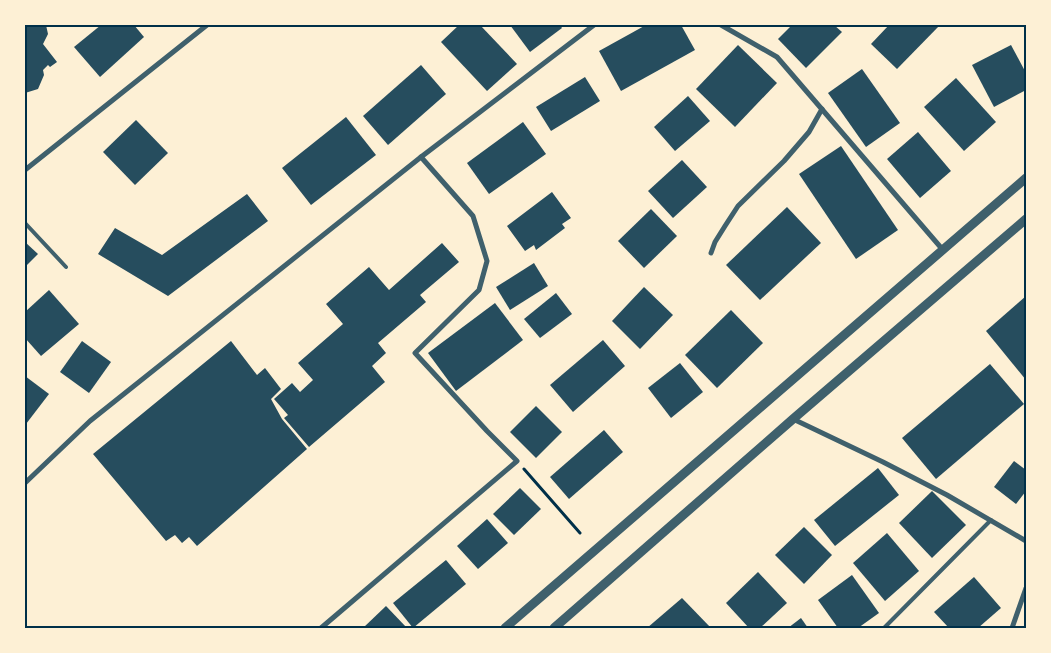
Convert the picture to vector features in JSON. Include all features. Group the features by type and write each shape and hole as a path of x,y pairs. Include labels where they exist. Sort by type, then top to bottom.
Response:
{"street":[{"path":"25,170 207,25"},
{"path":"25,483 90,421 421,157 594,25"},
{"path":"721,25 777,57 943,250"},
{"path":"711,253 715,242 738,206 778,167 809,132 822,109"},
{"path":"321,628 517,461 487,432 415,353 479,290 487,261 474,216 421,157"},
{"path":"505,628 1026,178"},
{"path":"554,628 1026,219"},
{"path":"793,419 947,495 1026,540"},
{"path":"1012,628 1026,588"}],"lane":[{"path":"25,222 66,267"},
{"path":"884,628 991,520"}],"path":[{"path":"517,461 580,533"}],"building":[{"path":"25,25 46,25 48,34 43,44 57,62 50,67 48,65 43,70 44,75 38,89 25,93"},
{"path":"101,25 134,25 144,37 100,77 74,47"},
{"path":"459,25 480,25 517,64 487,91 441,42"},
{"path":"510,25 560,25 562,28 530,52"},
{"path":"646,25 681,25 695,50 621,91 599,51"},
{"path":"792,25 834,25 842,32 806,68 778,39"},
{"path":"889,25 940,25 897,69 871,44"},
{"path":"738,45 777,83 735,127 696,89"},
{"path":"1011,45 1026,73 1026,90 994,107 972,65"},
{"path":"421,65 446,94 388,145 363,116"},
{"path":"862,69 900,123 866,147 828,93"},
{"path":"585,77 600,101 551,131 536,107"},
{"path":"956,78 996,122 964,151 924,107"},
{"path":"688,96 710,121 675,151 654,127"},
{"path":"346,117 376,155 311,205 282,168"},
{"path":"136,120 168,153 135,185 103,152"},
{"path":"523,122 546,154 489,194 467,163"},
{"path":"918,132 951,171 920,198 887,159"},
{"path":"841,146 898,230 856,259 799,174"},
{"path":"682,160 707,187 673,218 648,191"},
{"path":"552,192 571,218 562,224 565,228 536,250 534,245 525,251 507,226"},
{"path":"247,194 268,221 168,296 98,254 115,228 162,255"},
{"path":"787,207 821,243 760,300 726,265"},
{"path":"651,209 677,236 644,268 618,241"},
{"path":"25,242 38,254 25,267"},
{"path":"442,243 459,262 420,295 426,302 378,343 386,353 372,366 385,382 309,447 284,418 288,415 274,399 292,383 300,392 313,380 298,363 343,324 326,304 369,267 389,290"},
{"path":"534,263 548,286 510,310 496,287"},
{"path":"644,287 673,315 640,349 612,321"},
{"path":"49,290 79,324 41,356 25,338 25,312"},
{"path":"556,293 572,314 540,338 524,319"},
{"path":"1026,296 1026,380 986,331"},
{"path":"495,303 523,340 456,391 428,353"},
{"path":"731,310 763,343 717,388 685,355"},
{"path":"603,340 625,366 573,412 550,385"},
{"path":"82,341 111,362 89,393 60,372"},
{"path":"231,341 257,375 265,368 281,389 271,399 282,419 307,449 197,546 189,537 182,543 175,535 166,541 93,454"},
{"path":"680,363 703,392 671,418 648,388"},
{"path":"990,364 1024,404 936,479 902,438"},
{"path":"25,376 49,394 26,424 25,423"},
{"path":"536,406 562,432 536,458 510,432"},
{"path":"604,430 623,452 569,499 550,477"},
{"path":"1014,461 1026,470 1026,491 1016,504 994,487"},
{"path":"878,468 899,495 835,546 814,520"},
{"path":"520,488 541,509 514,535 493,514"},
{"path":"932,491 966,525 932,558 899,523"},
{"path":"487,519 508,543 478,569 457,546"},
{"path":"804,527 832,555 804,584 775,555"},
{"path":"887,533 919,571 885,601 853,563"},
{"path":"446,560 466,584 413,628 393,603"},
{"path":"758,572 787,603 760,628 749,628 726,603"},
{"path":"852,575 879,613 858,628 838,628 818,600"},
{"path":"974,577 1001,608 978,628 949,628 934,612"},
{"path":"682,598 711,628 647,628"},
{"path":"386,606 407,628 363,628"},
{"path":"801,618 808,628 788,628"}]}
